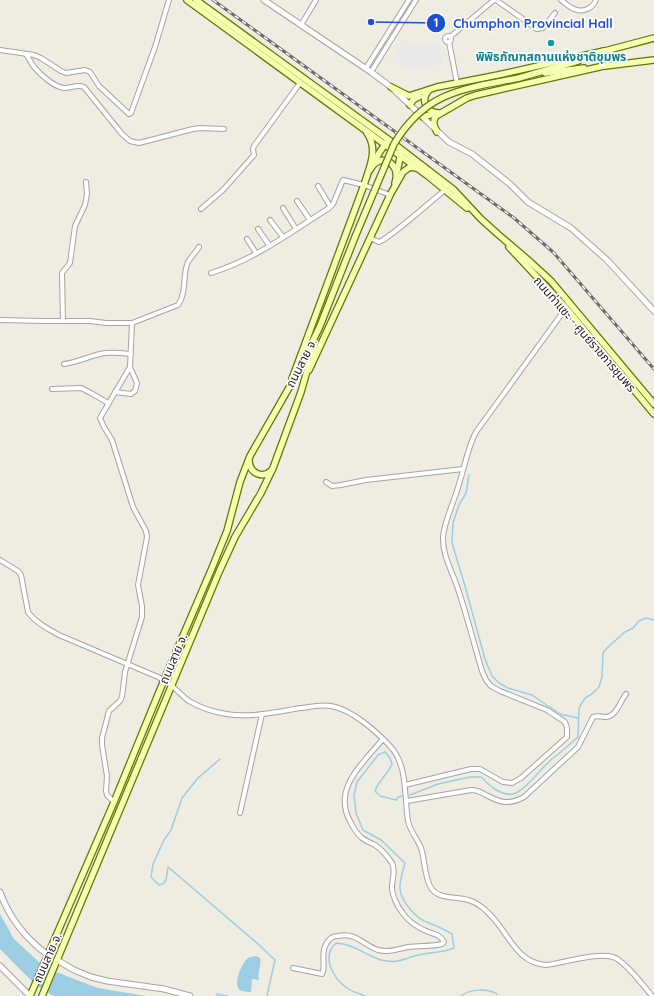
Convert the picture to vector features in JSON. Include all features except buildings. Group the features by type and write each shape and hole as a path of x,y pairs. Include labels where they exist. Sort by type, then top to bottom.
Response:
{"main road":[{"path":"187,0 250,43 454,190 475,214"},
{"path":"196,0 300,83 366,131 387,143"},
{"path":"391,87 409,96 457,83 604,51 654,38"},
{"path":"519,78 564,65 604,51"},
{"path":"519,78 578,68 654,60"},
{"path":"423,117 437,113 476,95 608,66"},
{"name":"ถนนสาย จ.","path":"31,995 212,568 227,531 240,482 250,456 298,372 320,326 394,144 414,117 433,102 454,92 519,78"},
{"path":"428,91 425,98 426,106 431,111 437,113"},
{"path":"410,105 415,98 428,91"},
{"path":"437,113 433,121 437,132"},
{"path":"364,185 373,154 372,142 366,131"},
{"path":"288,388 364,185 379,153 387,143"},
{"path":"401,153 418,169 475,214"},
{"path":"390,196 397,174 401,153"},
{"path":"372,167 378,162 386,161 393,165 397,174"},
{"path":"301,392 314,360 390,196 404,172 410,167 418,169"},
{"name":"ถนนท่าแซะ - ศูนย์ราชการชุมพร","path":"475,214 538,268 570,302 654,404"},
{"name":"ถนนท่าแซะ - ศูนย์ราชการชุมพร","path":"500,236 522,263 547,286 654,414"},
{"path":"566,308 570,302"},
{"name":"ถนนสาย จ.","path":"42,996 171,685 235,537 261,493 273,468 301,392 320,326"},
{"path":"250,456 249,465 253,472 257,474 265,474 273,468"}],"street":[{"path":"0,50 41,58 60,71 66,73 85,70 90,72 99,86 129,114 131,113 155,47 169,0"},
{"path":"264,0 372,72 391,87 449,142 478,158 510,184 528,202 563,223 582,237 612,265 654,311"},
{"path":"301,25 316,0"},
{"path":"366,68 409,0"},
{"path":"372,72 416,0"},
{"path":"457,83 449,42 445,39 495,0 537,28 543,28 555,13"},
{"path":"561,0 577,10 591,7 596,0"},
{"path":"26,54 34,66 56,85 62,88 81,85 84,87 122,134 134,142 139,143 200,128 224,130"},
{"path":"201,210 223,190 254,155 254,146 300,83"},
{"path":"211,273 248,259 310,220 330,206 344,180 364,185 390,196"},
{"path":"63,321 62,272 70,263 75,226 85,205 87,194 86,182"},
{"path":"318,186 330,206"},
{"path":"370,238 379,242 384,240 445,190"},
{"path":"297,201 310,220"},
{"path":"283,208 296,229"},
{"path":"270,220 283,237"},
{"path":"258,229 269,245"},
{"path":"247,239 256,253"},
{"path":"0,320 43,322 90,321 132,324 180,303 189,261 195,255 199,247"},
{"path":"405,784 471,769 480,769 503,782 512,783 521,778 567,737 567,728 564,722 547,710 500,691 491,686 486,680 444,547 443,536 470,444 476,432 566,308"},
{"path":"114,802 107,795 105,787 107,776 102,738 109,711 120,701 122,697 128,664 142,617 142,606 138,584 147,537 133,507 112,440 101,421 102,414 130,366 132,324"},
{"path":"64,364 79,362 92,356 106,353 131,354"},
{"path":"115,392 131,394 135,391 137,383 130,366"},
{"path":"52,389 81,388 108,403"},
{"path":"326,482 332,486 366,480 463,469"},
{"path":"0,560 18,571 21,575 26,608 30,616 46,628 164,680 184,697 197,705 225,714 239,715 262,714 319,705 331,706 353,715 383,740 397,756 405,784 410,827 421,848 430,887 436,893 444,896 468,900 480,905 494,918 515,947 529,961 546,965 595,956 614,957 630,970 652,996"},
{"path":"407,801 471,790 479,791 498,802 505,803 518,800 524,797 578,747 593,717 606,717 611,715 617,710 626,694"},
{"path":"240,813 262,714"},
{"path":"293,968 322,974 324,971 323,954 326,945 330,938 340,935 351,936 361,940 372,948 386,951 409,947 436,945 444,942 436,934 427,932 415,925 402,913 393,896 392,888 394,870 390,861 377,846 359,836 348,818 345,809 345,794 351,778 383,740"},
{"path":"0,892 10,915 47,957"},
{"path":"56,963 91,977 107,981 164,989 190,996"},
{"path":"0,966 31,995"}],"shaded area":[{"path":"404,40 416,47 438,42 443,64 414,70 406,68 392,59"}],"water":[{"path":"0,914 14,939 40,963 56,972 98,988 146,996 54,996 46,992 32,981 0,949"},
{"path":"256,956 260,958 259,980 252,979 251,992 242,991 237,986 241,969 248,958"}],"waterway":[{"path":"469,475 466,493 459,505 453,523 452,543 485,659 492,676 499,683 508,688 532,695 560,714 578,718"},
{"path":"410,795 438,784 470,777 481,777 499,792 513,794 522,789 548,763 578,737 579,708 585,698 599,687 602,677 603,653 625,632 633,628 639,621 646,618 654,620"},
{"path":"365,996 351,991 342,984 333,973 329,961 329,955 336,943 348,945 375,958 387,961 400,960 454,948 452,934 420,919 408,906 400,891 401,878 405,863 381,840 363,830 356,813 354,795 357,782 378,755 385,752 390,758 392,764 375,791 380,796 396,800 398,797 403,796"},
{"path":"220,759 198,778 182,798 171,830 164,840 153,864 151,877 159,885 163,884 166,880 168,867 275,960 267,996"},
{"path":"461,996 469,992 479,990 497,994"},
{"path":"216,996 217,994 227,996"}],"railway":[{"path":"213,0 514,218 553,252 654,369"}],"place":[{"name":"Chumphon Provincial Hall","path":"371,22"},
{"name":"พิพิธภัณฑสถานแห่งชาติชุมพร","path":"551,43"}]}
